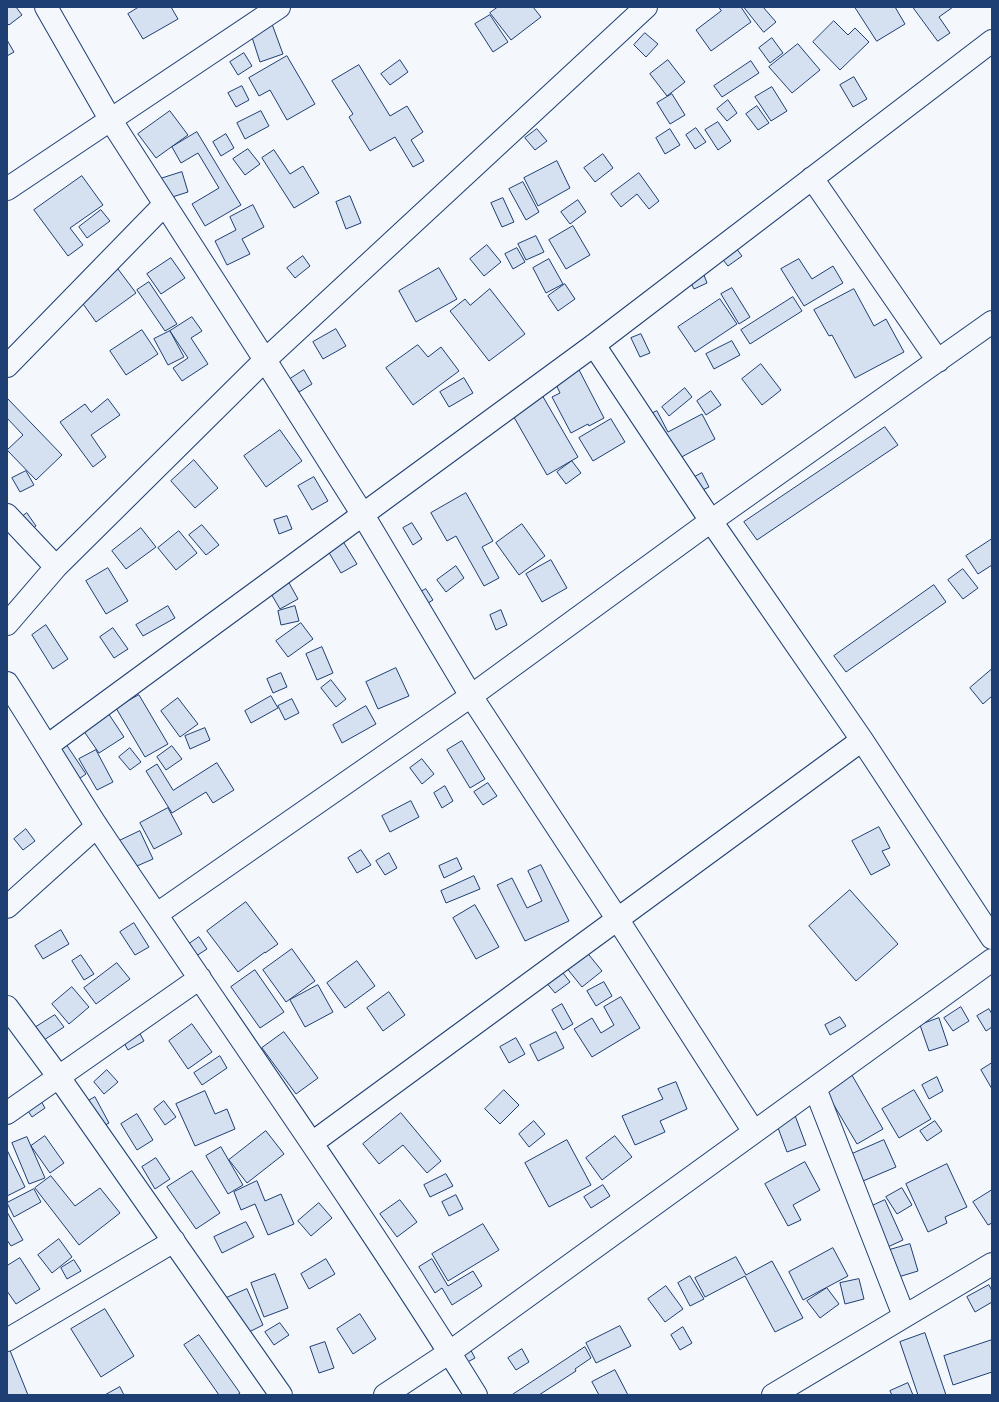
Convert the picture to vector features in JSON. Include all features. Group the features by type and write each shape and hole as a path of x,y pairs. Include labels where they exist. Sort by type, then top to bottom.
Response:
{"street":[{"path":"46,7 110,119 363,515 471,696 618,920 754,1132"},
{"path":"7,189 279,7"},
{"path":"7,624 56,567 265,360 646,7"},
{"path":"48,746 594,345 992,42"},
{"path":"812,178 938,361"},
{"path":"7,366 164,205"},
{"path":"157,914 471,696 711,521 992,322"},
{"path":"594,345 711,521 862,740 992,938"},
{"path":"7,515 56,567"},
{"path":"7,683 97,826 312,1143 450,1352 476,1395"},
{"path":"312,1143 862,740"},
{"path":"7,907 97,826"},
{"path":"385,1395 450,1352 992,960"},
{"path":"7,1113 200,978"},
{"path":"7,1007 58,1076 281,1395"},
{"path":"815,1088 904,1316"},
{"path":"7,1340 174,1241"},
{"path":"773,1395 992,1264"}],"building":[{"path":"7,7 16,7 22,15 9,25 7,23"},
{"path":"139,7 171,7 178,19 143,39 128,14"},
{"path":"498,7 533,7 541,17 511,40 490,13"},
{"path":"719,7 741,7 751,22 711,51 696,30 721,11"},
{"path":"744,7 763,7 776,22 764,32"},
{"path":"855,7 895,7 905,24 877,41"},
{"path":"913,7 953,7 939,17 950,33 938,41"},
{"path":"490,15 508,42 493,52 475,24"},
{"path":"834,21 848,35 855,28 869,42 840,70 813,42"},
{"path":"272,24 283,54 260,62 250,31"},
{"path":"645,33 658,44 646,57 634,45"},
{"path":"772,38 783,53 770,63 759,48"},
{"path":"7,40 14,52 7,56"},
{"path":"798,44 820,70 792,93 769,67"},
{"path":"244,53 252,66 238,75 230,62"},
{"path":"287,56 315,104 287,120 270,90 259,96 249,78"},
{"path":"400,60 408,72 390,85 381,74"},
{"path":"668,60 685,82 667,96 650,74"},
{"path":"751,61 759,73 722,97 714,86"},
{"path":"359,65 390,116 407,106 423,132 411,140 424,161 413,167 395,137 370,151 349,117 353,114 332,81"},
{"path":"854,77 867,99 853,107 840,85"},
{"path":"242,86 249,100 236,107 228,93"},
{"path":"772,87 787,111 771,121 755,97"},
{"path":"672,94 685,115 670,124 657,103"},
{"path":"728,100 737,113 727,121 717,109"},
{"path":"757,106 769,123 758,130 746,114"},
{"path":"170,111 188,135 156,158 138,134"},
{"path":"261,111 269,126 245,139 237,123"},
{"path":"718,122 731,141 718,150 705,130"},
{"path":"696,128 706,142 695,149 686,135"},
{"path":"537,129 547,141 535,150 525,138"},
{"path":"670,129 680,145 665,154 656,138"},
{"path":"197,132 241,205 205,226 192,204 219,188 198,153 181,163 172,147"},
{"path":"226,134 234,148 221,156 213,142"},
{"path":"248,149 260,164 245,175 233,159"},
{"path":"274,150 290,174 303,166 319,193 294,208 262,158"},
{"path":"603,154 613,168 595,182 584,168"},
{"path":"557,161 570,188 538,206 524,178"},
{"path":"182,172 188,192 166,199 160,179"},
{"path":"639,173 659,201 649,209 637,194 621,207 611,194"},
{"path":"82,176 103,205 70,228 83,245 68,256 34,210"},
{"path":"523,182 539,212 526,220 509,189"},
{"path":"350,196 361,223 346,229 336,202"},
{"path":"503,198 514,222 502,227 491,203"},
{"path":"578,200 586,212 570,224 561,212"},
{"path":"253,205 264,227 242,239 250,254 227,265 215,241 236,230 230,217"},
{"path":"101,210 110,221 87,238 79,227"},
{"path":"573,226 590,255 566,269 549,240"},
{"path":"536,236 544,252 526,260 518,244"},
{"path":"733,244 742,256 728,266 719,255"},
{"path":"487,245 501,262 484,276 470,259"},
{"path":"517,248 525,262 513,269 505,254"},
{"path":"303,256 310,266 295,278 287,268"},
{"path":"171,258 185,278 161,294 147,274"},
{"path":"549,259 563,284 546,293 533,268"},
{"path":"799,259 812,279 833,266 843,283 804,306 781,269"},
{"path":"115,265 136,293 96,322 76,294"},
{"path":"439,268 457,299 416,322 399,291"},
{"path":"702,270 707,283 694,289 688,277"},
{"path":"149,282 177,324 165,331 137,290"},
{"path":"565,284 575,299 558,311 548,296"},
{"path":"732,288 750,317 739,324 721,294"},
{"path":"490,289 525,334 489,361 450,311 465,299 470,305"},
{"path":"854,289 874,326 886,319 904,352 855,378 832,335 829,336 814,310"},
{"path":"793,297 802,311 750,344 741,330"},
{"path":"720,299 737,324 695,352 678,327"},
{"path":"192,317 202,331 191,338 208,364 182,381 173,368 188,358 170,331"},
{"path":"336,329 346,346 323,359 313,342"},
{"path":"142,330 158,354 126,375 110,351"},
{"path":"170,331 184,357 168,365 154,339"},
{"path":"641,334 650,353 640,357 631,338"},
{"path":"732,341 740,355 714,369 706,354"},
{"path":"418,345 428,357 441,347 459,371 413,405 386,368"},
{"path":"761,364 781,390 762,405 742,379"},
{"path":"577,366 604,418 571,433 552,397 560,393 553,378"},
{"path":"304,370 312,384 299,392 290,379"},
{"path":"464,378 473,393 449,407 440,392"},
{"path":"685,388 692,397 669,416 662,407"},
{"path":"711,391 721,405 706,415 697,401"},
{"path":"542,395 578,457 547,475 511,412"},
{"path":"7,398 62,455 36,480 7,450 23,435 7,418"},
{"path":"108,399 120,415 91,435 106,457 93,467 60,422 85,404 91,412"},
{"path":"657,411 668,432 702,414 715,439 676,460 651,414"},
{"path":"611,419 625,442 593,461 579,438"},
{"path":"885,427 898,445 757,540 744,522"},
{"path":"280,430 302,461 266,487 244,456"},
{"path":"194,460 218,488 195,508 171,481"},
{"path":"572,461 581,473 566,484 557,472"},
{"path":"26,471 34,485 20,492 12,478"},
{"path":"702,473 709,487 696,493 689,480"},
{"path":"314,477 328,501 312,510 298,486"},
{"path":"466,493 493,541 482,547 499,578 484,586 456,536 447,541 431,513"},
{"path":"27,513 36,526 23,535 15,522"},
{"path":"287,516 292,529 279,534 274,520"},
{"path":"412,523 422,539 413,545 403,528"},
{"path":"522,524 545,556 519,575 496,543"},
{"path":"202,525 219,545 206,555 189,535"},
{"path":"141,528 156,547 126,569 112,551"},
{"path":"336,530 357,564 341,573 321,539"},
{"path":"179,531 197,553 176,570 158,548"},
{"path":"992,539 992,565 978,574 966,556"},
{"path":"551,560 567,588 542,602 526,574"},
{"path":"456,566 464,578 446,592 437,580"},
{"path":"108,568 128,601 106,614 86,581"},
{"path":"963,569 978,588 963,599 948,580"},
{"path":"288,581 298,599 280,609 270,592"},
{"path":"934,585 946,602 846,672 834,656"},
{"path":"426,589 433,600 418,609 411,597"},
{"path":"168,606 175,618 143,636 136,625"},
{"path":"295,606 299,621 281,625 278,611"},
{"path":"501,610 507,625 496,630 490,615"},
{"path":"301,623 313,639 288,657 276,641"},
{"path":"46,625 68,659 53,669 32,635"},
{"path":"113,628 128,649 114,658 100,637"},
{"path":"322,647 333,673 317,680 306,654"},
{"path":"396,668 409,696 378,709 366,682"},
{"path":"992,669 992,696 983,704 970,688"},
{"path":"281,673 287,687 273,693 267,679"},
{"path":"331,680 346,699 336,707 321,688"},
{"path":"139,695 168,744 145,757 116,708"},
{"path":"271,696 278,708 251,723 245,711"},
{"path":"178,698 198,724 180,737 161,711"},
{"path":"292,699 299,713 285,720 278,706"},
{"path":"366,706 376,724 342,743 333,725"},
{"path":"106,710 124,737 99,753 81,727"},
{"path":"205,728 210,740 190,749 185,736"},
{"path":"64,741 86,774 73,783 50,751"},
{"path":"462,741 485,779 470,788 447,750"},
{"path":"172,746 182,759 166,770 157,757"},
{"path":"130,748 141,762 130,770 119,757"},
{"path":"96,750 113,782 97,790 79,759"},
{"path":"422,759 434,774 422,784 410,768"},
{"path":"217,763 234,790 213,803 206,792 172,813 146,771 157,764 173,790"},
{"path":"488,783 497,796 483,805 474,792"},
{"path":"445,786 453,801 442,808 434,793"},
{"path":"411,801 419,817 390,832 382,816"},
{"path":"168,808 182,834 154,849 140,823"},
{"path":"879,827 890,848 882,851 890,865 871,875 852,841"},
{"path":"26,829 35,841 23,850 14,839"},
{"path":"140,831 153,859 130,869 117,842"},
{"path":"361,850 371,865 357,873 348,858"},
{"path":"389,853 397,868 385,875 376,861"},
{"path":"457,858 462,869 444,878 439,866"},
{"path":"541,865 569,921 525,941 497,885 512,878 527,908 542,901 528,871"},
{"path":"474,876 480,889 446,903 441,891"},
{"path":"850,890 898,944 856,981 809,926"},
{"path":"246,902 278,944 238,972 207,931"},
{"path":"475,905 499,947 476,959 453,918"},
{"path":"134,923 149,947 135,955 120,932"},
{"path":"61,930 69,944 43,959 35,946"},
{"path":"199,937 207,949 193,958 186,946"},
{"path":"292,949 315,981 286,1002 263,970"},
{"path":"585,950 602,971 582,987 565,966"},
{"path":"81,955 94,974 84,980 72,961"},
{"path":"357,961 375,986 345,1008 327,983"},
{"path":"117,963 130,979 96,1004 84,988"},
{"path":"560,969 570,982 555,993 545,981"},
{"path":"255,970 284,1012 260,1028 231,987"},
{"path":"604,982 612,996 596,1006 587,991"},
{"path":"318,985 333,1012 305,1027 290,1000"},
{"path":"72,987 89,1007 69,1024 52,1004"},
{"path":"389,992 405,1015 383,1031 367,1008"},
{"path":"621,997 640,1028 592,1057 574,1029 592,1018 601,1033 614,1025 604,1007"},
{"path":"562,1004 573,1024 563,1030 552,1010"},
{"path":"961,1007 969,1021 953,1031 944,1018"},
{"path":"989,1009 992,1014 992,1027 986,1031 977,1016"},
{"path":"55,1015 64,1027 44,1040 36,1027"},
{"path":"840,1017 846,1026 830,1035 825,1025"},
{"path":"939,1018 948,1045 929,1051 920,1025"},
{"path":"192,1024 212,1052 188,1069 169,1041"},
{"path":"135,1025 144,1041 128,1050 119,1034"},
{"path":"284,1032 318,1078 296,1094 262,1048"},
{"path":"556,1032 564,1048 538,1061 530,1045"},
{"path":"516,1038 525,1054 509,1063 500,1047"},
{"path":"220,1056 227,1068 202,1085 194,1073"},
{"path":"992,1063 992,1089 981,1070"},
{"path":"107,1070 118,1082 104,1094 94,1082"},
{"path":"849,1070 883,1129 857,1144 822,1085"},
{"path":"937,1077 943,1091 929,1099 922,1085"},
{"path":"676,1082 687,1109 660,1121 665,1132 635,1145 622,1116 663,1099 658,1089"},
{"path":"504,1090 519,1105 500,1124 485,1109"},
{"path":"914,1090 931,1119 899,1138 882,1109"},
{"path":"205,1091 215,1114 227,1109 235,1129 195,1146 176,1104"},
{"path":"38,1096 45,1108 32,1117 24,1105"},
{"path":"95,1097 109,1123 94,1131 80,1106"},
{"path":"164,1101 176,1117 165,1125 154,1109"},
{"path":"793,1110 806,1145 787,1152 774,1117"},
{"path":"401,1113 441,1161 427,1173 403,1145 379,1164 363,1144"},
{"path":"137,1114 153,1140 137,1150 121,1124"},
{"path":"534,1121 545,1134 529,1147 519,1134"},
{"path":"935,1121 942,1131 927,1141 920,1131"},
{"path":"266,1131 284,1154 247,1183 229,1160"},
{"path":"45,1136 64,1163 50,1173 31,1146"},
{"path":"615,1136 632,1157 602,1180 586,1158"},
{"path":"27,1137 45,1178 29,1184 12,1143"},
{"path":"567,1140 591,1185 549,1207 525,1163"},
{"path":"884,1140 896,1167 863,1181 852,1154"},
{"path":"221,1147 243,1185 228,1194 206,1156"},
{"path":"7,1150 25,1187 7,1196"},
{"path":"156,1158 170,1179 155,1189 142,1167"},
{"path":"805,1162 820,1190 793,1205 801,1220 788,1226 765,1184"},
{"path":"947,1164 967,1207 945,1217 947,1223 928,1232 906,1184"},
{"path":"192,1171 220,1213 196,1229 167,1187"},
{"path":"446,1174 453,1186 430,1197 424,1185"},
{"path":"51,1176 75,1206 100,1188 120,1213 79,1245 35,1188"},
{"path":"257,1181 265,1201 281,1194 294,1224 268,1235 255,1204 241,1210 234,1192"},
{"path":"603,1185 610,1196 591,1208 584,1197"},
{"path":"902,1188 912,1205 897,1214 886,1197"},
{"path":"34,1189 41,1202 14,1217 7,1203"},
{"path":"992,1190 992,1223 988,1225 973,1202"},
{"path":"456,1195 463,1209 449,1216 442,1202"},
{"path":"400,1200 417,1222 397,1237 380,1214"},
{"path":"885,1200 903,1240 879,1251 861,1211"},
{"path":"319,1203 332,1218 311,1236 298,1221"},
{"path":"7,1212 23,1240 11,1246 7,1240"},
{"path":"246,1222 254,1237 222,1253 214,1237"},
{"path":"483,1224 499,1250 448,1281 432,1254"},
{"path":"59,1239 72,1257 52,1273 38,1255"},
{"path":"910,1244 918,1271 895,1278 886,1251"},
{"path":"833,1248 848,1276 803,1300 789,1272"},
{"path":"736,1257 746,1275 772,1261 803,1318 775,1332 745,1276 705,1297 695,1278"},
{"path":"20,1258 40,1289 16,1304 7,1291 7,1266"},
{"path":"326,1259 335,1274 309,1289 301,1274"},
{"path":"432,1259 448,1286 473,1271 482,1286 452,1305 442,1288 435,1293 419,1267"},
{"path":"74,1260 81,1271 67,1279 61,1268"},
{"path":"275,1274 288,1308 264,1317 251,1283"},
{"path":"690,1276 704,1299 690,1306 678,1283"},
{"path":"859,1279 864,1299 845,1304 840,1283"},
{"path":"989,1285 992,1291 992,1302 975,1312 967,1297"},
{"path":"666,1286 683,1309 665,1322 648,1299"},
{"path":"827,1288 839,1304 820,1318 807,1301"},
{"path":"247,1289 263,1325 241,1336 224,1299"},
{"path":"105,1309 134,1356 101,1377 71,1329"},
{"path":"360,1314 376,1339 353,1354 337,1329"},
{"path":"280,1323 289,1335 274,1345 265,1332"},
{"path":"620,1326 631,1346 596,1363 586,1343"},
{"path":"683,1327 692,1343 680,1350 671,1335"},
{"path":"925,1333 946,1395 918,1395 900,1342"},
{"path":"199,1335 240,1393 237,1395 219,1395 184,1345"},
{"path":"992,1340 992,1372 953,1385 944,1356"},
{"path":"325,1342 334,1368 319,1373 310,1347"},
{"path":"467,1343 475,1358 462,1365 454,1350"},
{"path":"585,1347 591,1358 575,1369 576,1371 539,1395 512,1395"},
{"path":"9,1348 28,1395 7,1395 7,1349"},
{"path":"522,1349 529,1362 516,1370 508,1358"},
{"path":"615,1370 628,1395 599,1395 592,1382"},
{"path":"908,1383 913,1395 892,1395 890,1391"},
{"path":"120,1387 124,1395 105,1395"}]}
